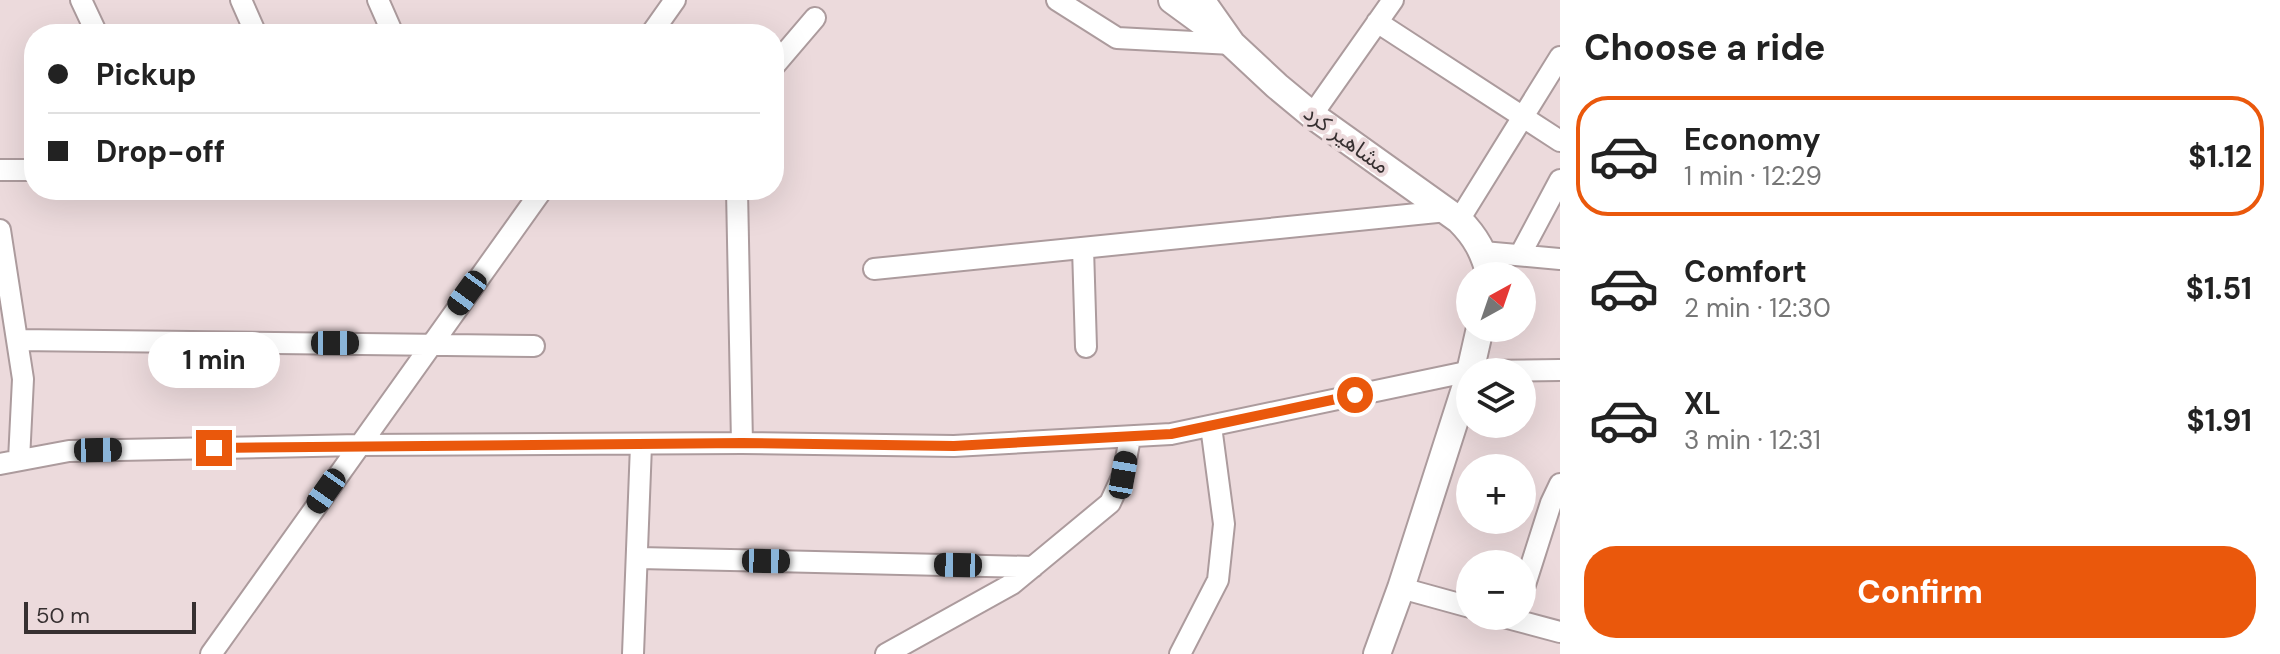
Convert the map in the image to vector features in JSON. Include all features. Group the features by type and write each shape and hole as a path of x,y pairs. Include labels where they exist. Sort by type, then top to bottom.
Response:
{"street":[{"path":"81,0 92,24"},
{"path":"241,0 252,24"},
{"path":"378,0 389,24"},
{"path":"658,24 675,0"},
{"path":"1057,0 1117,38 1232,44"},
{"path":"1172,0 1232,44"},
{"name":"مشاهیر کرد","path":"1201,0 1232,44 1312,115 1453,215 1474,235 1485,262"},
{"path":"1312,115 1393,0"},
{"path":"784,54 815,18"},
{"path":"1377,22 1560,141"},
{"path":"874,269 1453,215 1523,116 1560,57"},
{"path":"0,170 24,170"},
{"path":"1520,255 1560,180"},
{"path":"211,654 535,200"},
{"path":"737,200 742,443"},
{"path":"0,230 23,379 10,462 69,451 359,445 742,443 954,446 1130,438 1171,434 1456,375"},
{"path":"1083,248 1086,347"},
{"path":"1494,262 1520,255 1560,259"},
{"path":"17,340 534,346"},
{"path":"1536,371 1560,370"},
{"path":"1377,654 1456,416"},
{"path":"1180,654 1218,580 1224,524 1211,426"},
{"path":"886,654 1012,584 1110,503 1123,475 1130,438"},
{"path":"633,654 641,445"},
{"path":"1536,550 1560,484"},
{"path":"639,558 1033,567"},
{"path":"1401,588 1456,603"},
{"path":"1536,625 1560,632"}],"route":[{"path":"214,448 742,443 954,446 1130,438 1171,434 1355,395"}]}
